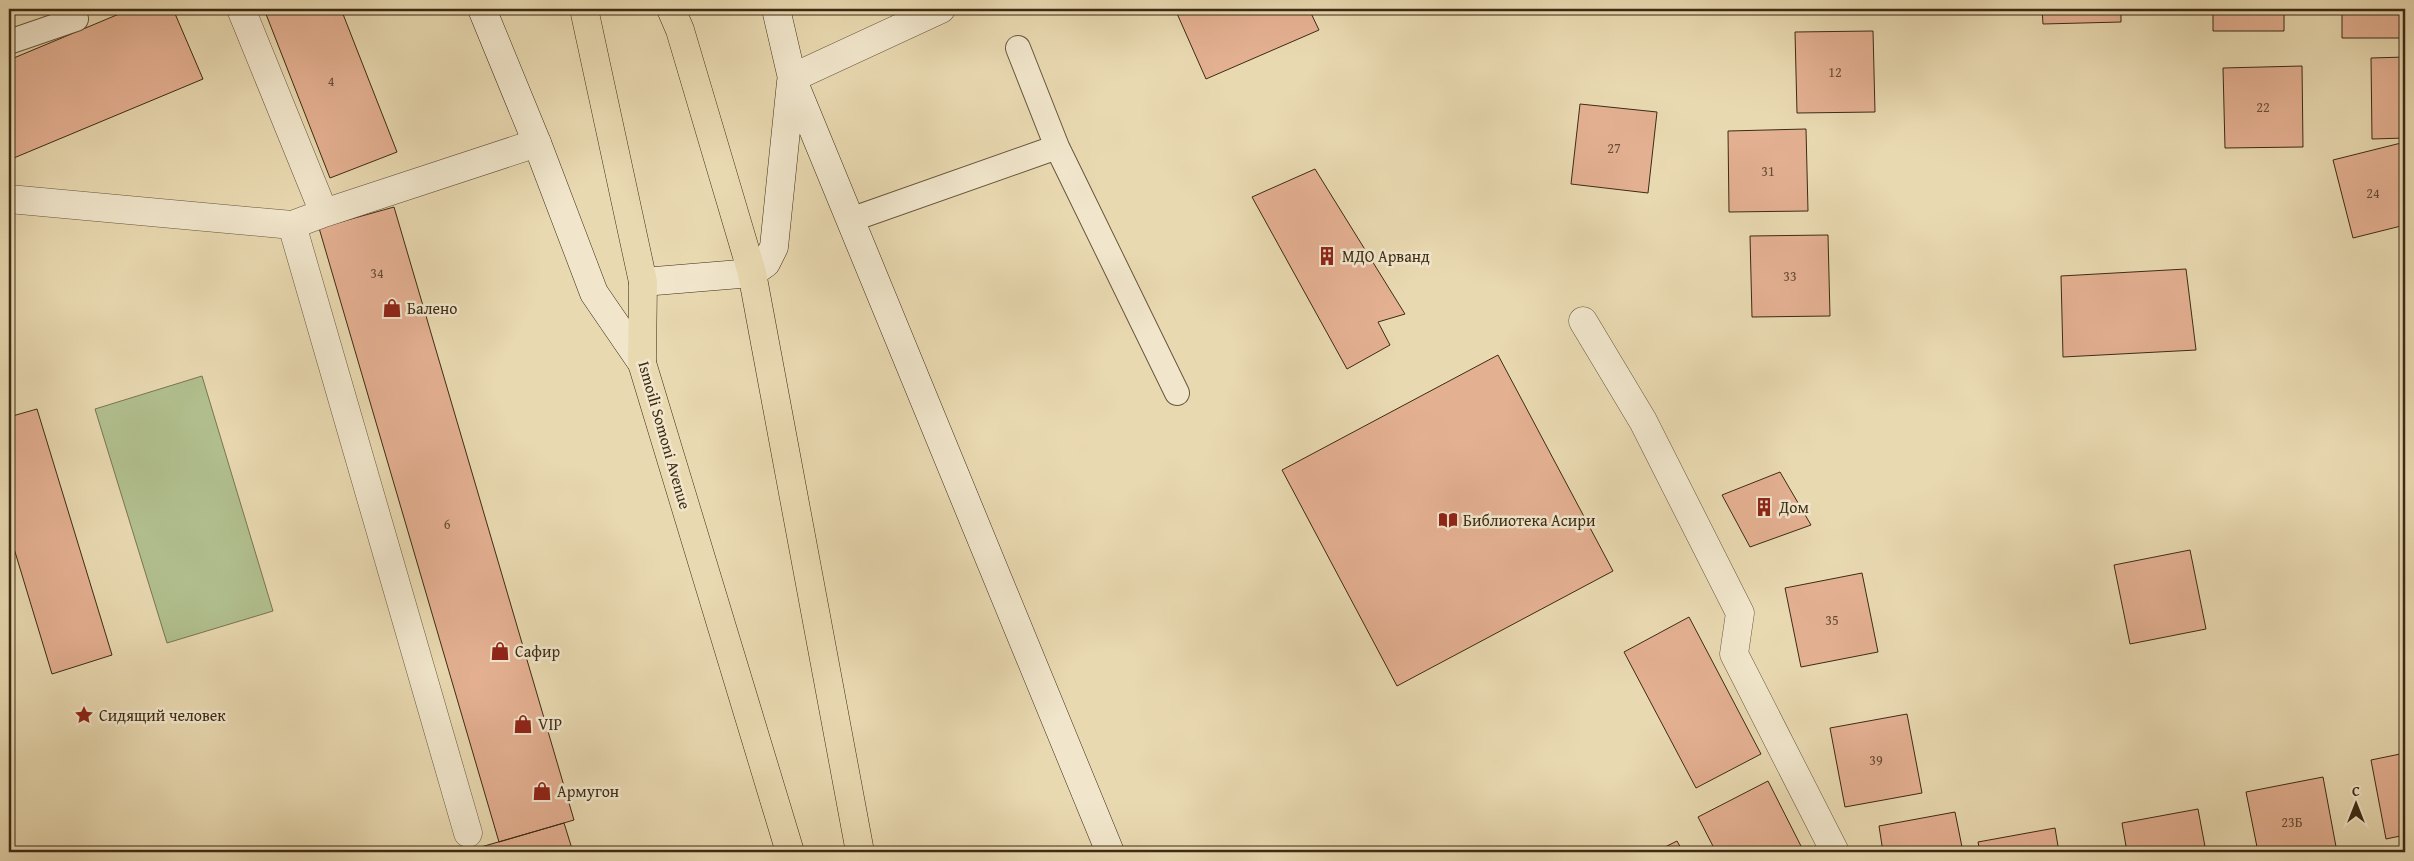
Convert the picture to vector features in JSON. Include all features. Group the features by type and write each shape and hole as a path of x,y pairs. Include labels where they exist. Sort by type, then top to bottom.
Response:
{"main road":[{"name":"Ismoili Somoni Avenue","path":"584,9 643,282 642,363 790,852"},
{"path":"671,9 680,30 752,273 860,852"}],"street":[{"path":"241,9 324,213"},
{"path":"482,9 537,144 594,293 642,363"},
{"path":"776,9 792,78 1110,852"},
{"path":"792,78 941,9"},
{"path":"643,282 752,273 766,263 774,247 792,78"},
{"path":"9,199 292,226 324,213 537,144"},
{"path":"292,226 468,833"},
{"path":"1583,321 1643,421 1740,613 1734,654 1835,852"}],"lane":[{"path":"9,42 76,19"},
{"path":"1018,48 1057,147 1177,393"},
{"path":"850,220 1057,147"}],"green space":[{"path":"202,376 273,611 167,643 95,409"}],"building":[{"path":"131,9 173,9 203,79 9,160 9,60"},
{"path":"264,9 341,9 397,152 330,178"},
{"path":"1175,9 1309,9 1319,30 1206,79"},
{"path":"2042,9 2121,9 2121,22 2043,24"},
{"path":"2213,9 2284,9 2284,31 2213,31"},
{"path":"2342,9 2405,9 2405,38 2342,38"},
{"path":"1873,31 1875,112 1797,113 1795,32"},
{"path":"2405,57 2405,138 2372,139 2371,58"},
{"path":"2302,66 2303,147 2225,148 2223,68"},
{"path":"1580,104 1657,112 1648,193 1571,184"},
{"path":"1806,129 1808,211 1729,212 1728,131"},
{"path":"2405,142 2405,225 2353,238 2333,160"},
{"name":"МДО Арванд","path":"1315,169 1405,314 1378,322 1390,345 1347,369 1252,197"},
{"path":"394,207 574,820 499,842 319,228"},
{"path":"1828,235 1830,316 1752,317 1750,236"},
{"path":"2186,269 2196,350 2063,357 2061,276"},
{"name":"Библиотека Асири","path":"1498,355 1613,571 1397,686 1282,470"},
{"path":"37,409 112,655 52,674 9,532 9,417"},
{"name":"Дом","path":"1780,472 1811,525 1750,547 1722,495"},
{"path":"2190,550 2206,629 2130,644 2114,565"},
{"path":"1862,573 1878,652 1801,667 1785,588"},
{"path":"1689,617 1761,754 1696,788 1624,652"},
{"path":"1907,714 1922,793 1845,807 1830,728"},
{"path":"2405,753 2405,835 2386,839 2371,760"},
{"path":"2323,777 2337,852 2258,852 2246,792"},
{"path":"1768,781 1804,852 1716,852 1698,817"},
{"path":"2198,809 2206,852 2127,852 2122,823"},
{"path":"1955,812 1963,852 1883,852 1879,826"},
{"path":"564,823 573,852 483,852 481,847"},
{"path":"2055,828 2059,852 1980,852 1978,842"},
{"path":"1677,841 1683,852 1655,852"}],"place":[{"name":"МДО Арванд","path":"1327,256"},
{"name":"Балено","path":"392,308"},
{"name":"Дом","path":"1764,507"},
{"name":"Библиотека Асири","path":"1448,520"},
{"name":"Сафир","path":"500,651"},
{"name":"Сидящий человек","path":"84,715"},
{"name":"VIP","path":"523,724"},
{"name":"Армугон","path":"542,791"}]}
